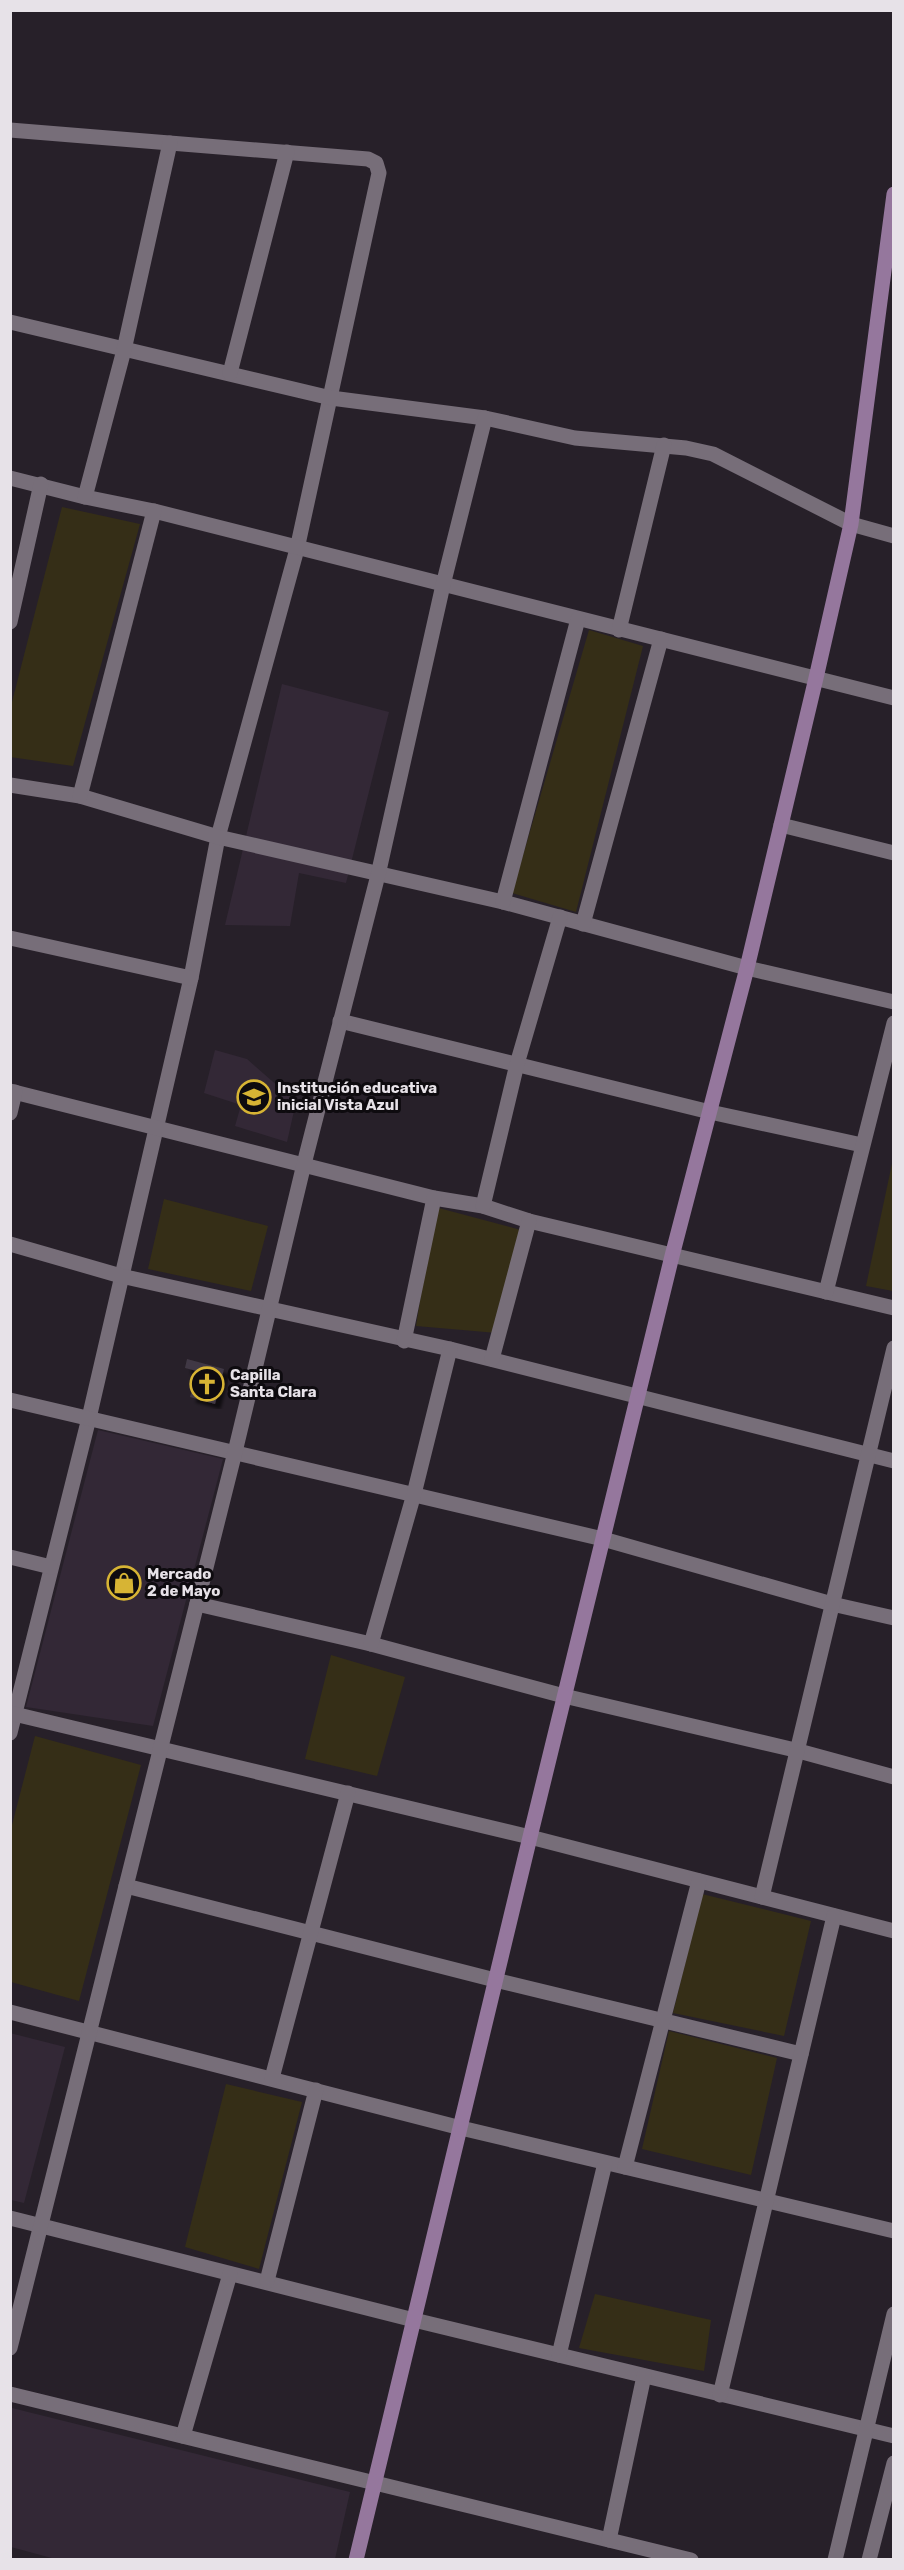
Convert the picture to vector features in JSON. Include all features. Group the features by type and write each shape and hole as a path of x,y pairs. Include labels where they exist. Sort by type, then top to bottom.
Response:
{"main road":[{"path":"356,2559 564,1696 672,1256 747,968 816,678 851,524 894,194"}],"street":[{"path":"10,130 368,159 376,163 380,172 297,549 218,837 191,978 89,1418 10,1733"},
{"path":"85,497 124,350 170,143"},
{"path":"230,373 287,152"},
{"path":"10,322 331,398 485,418 575,438 664,445 712,454 851,524 894,536"},
{"path":"10,2348 378,875 442,585 485,418"},
{"path":"619,630 664,445"},
{"path":"10,478 154,511 297,549 894,698"},
{"path":"10,622 41,484"},
{"path":"80,796 154,511"},
{"path":"503,902 578,619"},
{"path":"583,924 661,639"},
{"path":"11,790 80,796 218,837 503,902 747,968 894,1002"},
{"path":"782,825 894,853"},
{"path":"483,1206 517,1064 560,917"},
{"path":"10,938 191,978"},
{"path":"340,1021 710,1112 862,1145"},
{"path":"826,1292 894,1023"},
{"path":"10,1113 13,1091 435,1198 483,1206 529,1221 894,1308"},
{"path":"404,1341 435,1198"},
{"path":"492,1359 529,1221"},
{"path":"10,1244 121,1276 269,1311 492,1359 894,1461"},
{"path":"762,1898 795,1750 894,1348"},
{"path":"371,1644 414,1494 450,1349"},
{"path":"10,1400 603,1539 832,1604 894,1618"},
{"path":"10,1557 51,1567"},
{"path":"197,1604 371,1644 564,1696 795,1750 894,1777"},
{"path":"13,1714 530,1837 894,1932"},
{"path":"272,2078 348,1793"},
{"path":"625,2167 699,1881"},
{"path":"126,1886 495,1980 801,2054"},
{"path":"720,2395 834,1916"},
{"path":"10,2012 90,2030 461,2128 894,2231"},
{"path":"267,2281 316,2090"},
{"path":"559,2355 605,2163"},
{"path":"10,2218 230,2274 267,2281 414,2320 894,2436"},
{"path":"183,2436 230,2274"},
{"path":"835,2559 894,2314"},
{"path":"609,2540 644,2376"},
{"path":"10,2394 690,2559"},
{"path":"869,2559 894,2463"}],"shaded area":[{"path":"62,507 140,524 73,766 10,757 11,706"},
{"path":"589,630 643,646 576,912 512,893"},
{"path":"282,684 389,712 346,883 299,873 290,926 225,925"},
{"name":"Institución educativa inicial Vista Azul","path":"215,1050 247,1059 296,1102 287,1142 235,1126 241,1105 204,1093"},
{"path":"893,1159 893,1291 866,1286"},
{"path":"164,1199 268,1226 251,1291 148,1269"},
{"path":"435,1207 521,1230 497,1333 416,1326"},
{"name":"Mercado 2 de Mayo","path":"98,1430 223,1459 153,1726 26,1707"},
{"path":"331,1655 405,1677 377,1776 305,1759"},
{"path":"35,1736 141,1765 79,2001 11,1982 11,1829"},
{"path":"702,1894 811,1921 784,2036 673,2013"},
{"path":"669,2031 777,2058 751,2175 642,2149"},
{"path":"10,2033 65,2047 24,2203 11,2200"},
{"path":"226,2084 302,2102 259,2269 185,2247"},
{"path":"595,2294 711,2320 704,2371 579,2348"},
{"path":"12,2408 350,2492 335,2559 59,2560 11,2547"}],"building":[{"name":"Capilla Santa Clara","path":"187,1359 224,1369 215,1404 190,1397 197,1371 185,1368"}],"place":[{"name":"Institución educativa inicial Vista Azul","path":"254,1097"},
{"name":"Capilla Santa Clara","path":"207,1384"},
{"name":"Mercado 2 de Mayo","path":"124,1583"}]}
